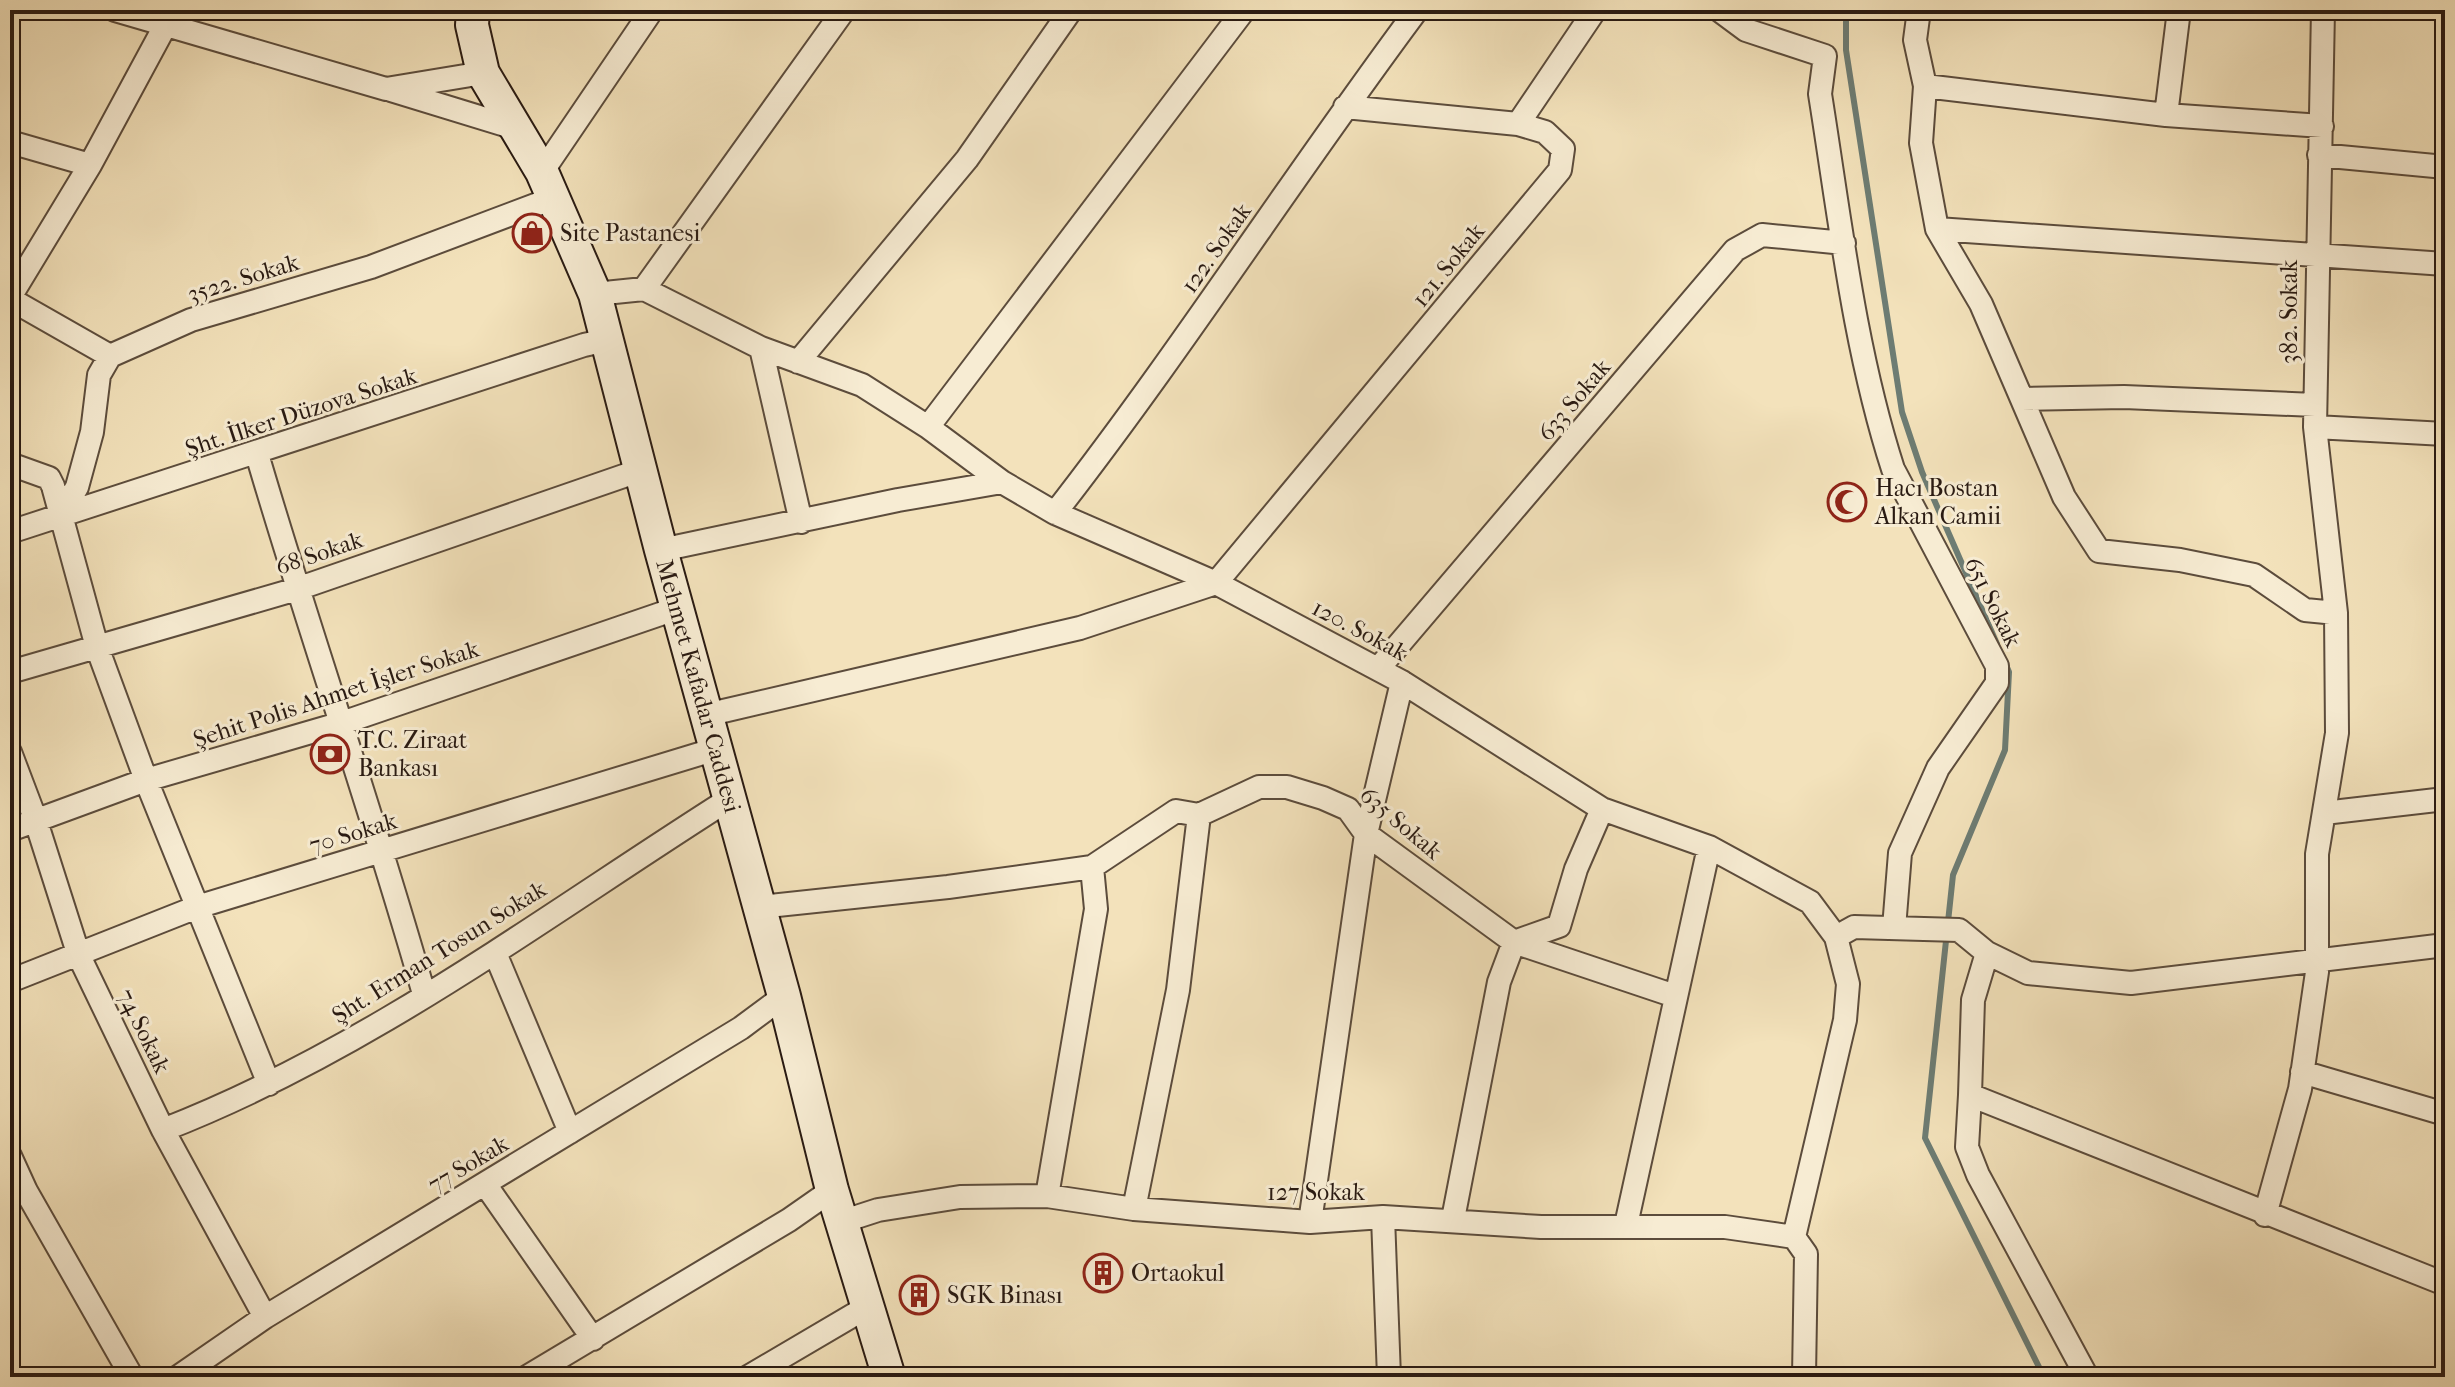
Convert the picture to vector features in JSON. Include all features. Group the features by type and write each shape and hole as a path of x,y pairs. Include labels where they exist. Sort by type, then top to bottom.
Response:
{"main road":[{"name":"Mehmet Kafadar Caddesi","path":"473,10 472,25 483,73 548,185 595,294 661,550 784,996 832,1190 889,1377"}],"street":[{"path":"117,10 515,128"},
{"path":"548,185 652,10"},
{"path":"595,294 644,289 844,10"},
{"path":"798,362 967,159 1071,10"},
{"path":"928,427 1244,10"},
{"name":"122. Sokak","path":"1055,513 1141,403 1345,107 1417,10"},
{"path":"1518,124 1595,10"},
{"name":"651 Sokak","path":"1719,10 1746,30 1825,56 1820,94 1844,243 1860,337 1893,469 1997,666 1997,683 1938,768 1900,853 1894,928"},
{"path":"1919,10 1915,40 1925,86 1921,143 1937,229 1981,304 2064,497 2099,551 2180,560 2254,575 2305,610 2336,613"},
{"path":"2166,115 2179,10"},
{"name":"382. Sokak","path":"2265,1215 2302,1072 2317,960 2317,854 2337,733 2336,613 2315,416 2315,253 2322,126 2323,10"},
{"path":"59,518 77,487 92,432 99,375 110,356 10,298 90,165 165,26"},
{"path":"386,89 483,73"},
{"path":"1925,86 2166,115 2322,126"},
{"name":"121. Sokak","path":"1216,583 1560,170 1563,149 1545,132 1518,124 1345,107"},
{"path":"10,142 90,165"},
{"path":"2319,155 2445,167"},
{"name":"3522. Sokak","path":"110,356 191,320 371,267 548,185"},
{"path":"1937,229 2445,264"},
{"name":"633 Sokak","path":"1378,669 1735,250 1762,235 1844,243"},
{"name":"120. Sokak","path":"644,289 761,348 862,385 928,427 1002,482 1055,513 1216,583 1378,669 1602,809 1709,847 1810,902 1836,937"},
{"name":"Şht. İlker Düzova Sokak","path":"10,532 607,340"},
{"path":"761,348 801,522"},
{"path":"2022,399 2124,397 2315,416 2445,434"},
{"path":"257,454 297,589 384,851 424,994"},
{"path":"10,464 49,478 97,647 146,780 269,1084"},
{"name":"68 Sokak","path":"10,672 297,589 641,470"},
{"path":"661,550 898,500 1002,482"},
{"path":"706,715 1080,628 1216,583"},
{"name":"Şehit Polis Ahmet İşler Sokak","path":"10,830 35,818 146,780 342,723 678,608"},
{"path":"1310,1222 1366,834 1402,682"},
{"name":"70 Sokak","path":"10,981 197,907 716,749"},
{"name":"74 Sokak","path":"10,752 35,818 79,956 163,1130 265,1317"},
{"name":"635 Sokak","path":"760,907 948,887 1092,867 1176,811 1199,815 1259,787 1287,787 1348,809 1366,834 1514,942 1675,996"},
{"name":"Şht. Erman Tosun Sokak","path":"163,1130 269,1084 495,953 731,798"},
{"path":"2324,813 2445,799"},
{"path":"1453,1219 1499,982 1514,942 1559,926 1576,869 1602,809"},
{"path":"1134,1209 1178,990 1199,815"},
{"path":"1626,1225 1709,847"},
{"path":"1047,1196 1096,909 1092,867"},
{"path":"1804,1377 1806,1254 1794,1237 1845,1020 1848,984 1836,937 1854,927 1959,930 1987,953 2028,973 2131,983 2445,945"},
{"path":"495,953 570,1132"},
{"path":"1987,953 1973,1000 1967,1147 1978,1175 2087,1377"},
{"name":"77 Sokak","path":"178,1377 265,1317 741,1028 784,996"},
{"path":"2302,1072 2445,1114"},
{"path":"1970,1095 2265,1215 2445,1284"},
{"path":"10,1156 26,1191 132,1377"},
{"path":"485,1184 593,1339"},
{"path":"527,1377 832,1190"},
{"name":"127 Sokak","path":"841,1222 878,1210 960,1197 1047,1196 1134,1209 1310,1222 1383,1217 1453,1219 1541,1227 1725,1227 1794,1237"},
{"path":"1383,1217 1389,1377"},
{"path":"748,1377 867,1307"}],"waterway":[{"path":"1846,10 1846,50 1902,412 1922,472 1997,644"},
{"path":"2006,665 2009,672 2005,750 1953,875 1925,1138 2044,1377"}],"place":[{"name":"Site Pastanesi","path":"532,233"},
{"name":"Hacı Bostan Alkan Camii","path":"1847,502"},
{"name":"T.C. Ziraat Bankası","path":"330,754"},
{"name":"Ortaokul","path":"1103,1273"},
{"name":"SGK Binası","path":"919,1295"}]}
